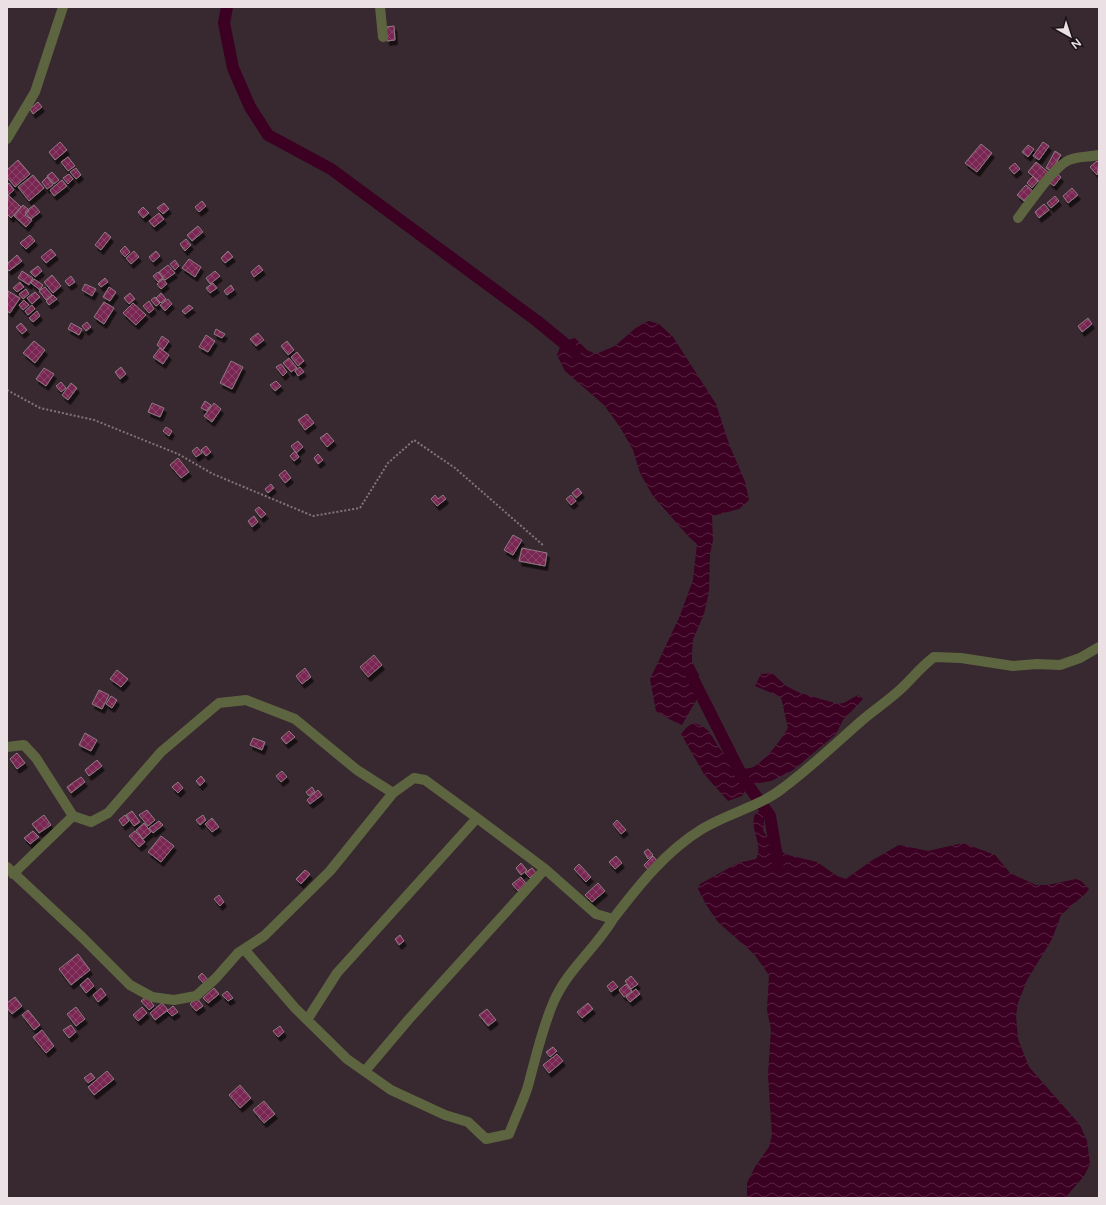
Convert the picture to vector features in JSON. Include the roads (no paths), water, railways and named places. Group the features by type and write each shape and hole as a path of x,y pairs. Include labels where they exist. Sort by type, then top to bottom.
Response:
{"street":[{"path":"7,139 35,92 63,7"},
{"path":"380,7 383,37"},
{"path":"1018,218 1049,178 1068,161 1084,156 1099,155"},
{"path":"244,950 307,1020 347,1059 391,1090 445,1115 468,1122 486,1139 508,1134 528,1087 538,1049 554,1001 566,979 582,957 605,932 613,919 646,877 670,852 703,828 755,806 777,793 799,777 903,686 917,670 934,657 961,658 1012,666 1037,664 1060,665 1080,658 1099,647"},
{"path":"7,747 24,745 36,758 73,816 91,822 108,813 161,752 219,703 246,700 296,719 357,770 393,793"},
{"path":"73,816 10,871 83,938 130,985 152,997 174,1000 196,996 244,950 264,936 330,871 393,793 414,778 425,780 477,818 545,869 596,914 613,919"},
{"path":"307,1020 336,973 477,818"},
{"path":"365,1071 409,1019 447,979 545,869"}],"water":[{"path":"649,321 659,324 673,337 716,404 729,444 745,482 749,500 739,509 712,516 713,541 710,553 709,591 704,614 693,639 692,653 692,662 699,675 700,686 698,697 682,725 656,711 650,679 679,618 693,580 697,544 688,536 653,496 640,473 633,450 620,427 604,405 565,371 557,355 562,342 575,338 587,350 596,354 615,346 639,325"},
{"path":"772,673 786,686 800,693 838,704 844,703 858,695 863,699 843,720 836,734 793,770 771,781 748,785 742,796 728,801 704,774 681,734 687,727 694,723 700,725 707,730 726,757 738,768 751,768 756,765 772,751 788,728 781,697 755,686 761,674"},
{"path":"760,811 765,813 763,831 778,850 788,855 817,862 837,876 846,879 871,861 899,845 928,851 963,843 995,855 1010,873 1036,885 1048,885 1076,879 1081,881 1089,889 1061,915 1052,939 1027,980 1018,1003 1016,1015 1018,1039 1029,1067 1080,1125 1087,1141 1090,1164 1084,1176 1065,1198 747,1198 747,1183 755,1167 769,1147 772,1135 768,1075 771,1029 767,1010 769,975 754,954 718,922 698,889 700,884 738,863 756,859 758,853 758,842 754,820 755,814"}],"waterway":[{"path":"227,7 224,23 233,68 250,107 268,135 331,169 537,321 575,352"},
{"path":"692,677 743,778 770,816 778,863"}]}
